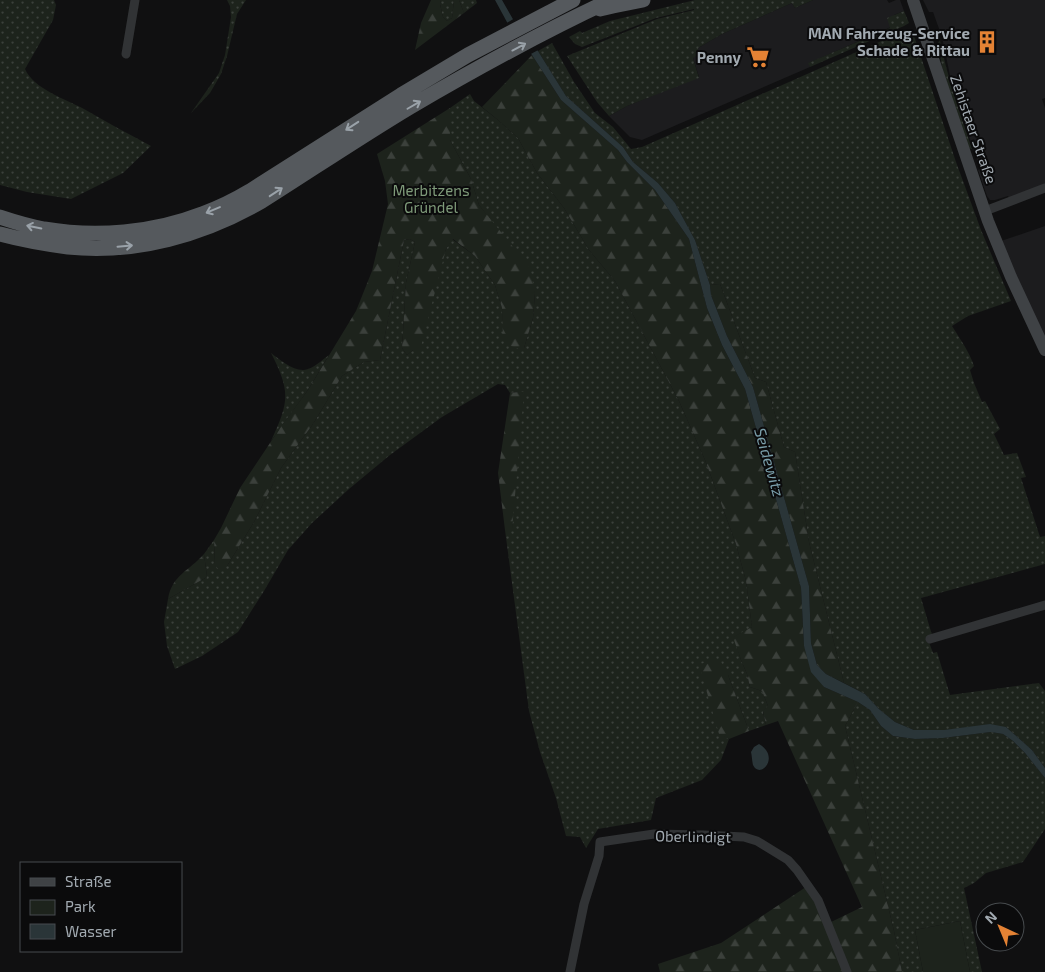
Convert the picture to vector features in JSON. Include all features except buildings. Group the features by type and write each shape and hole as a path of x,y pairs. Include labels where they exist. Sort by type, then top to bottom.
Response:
{"highway":[{"path":"0,234 45,244 110,232 157,227 202,214 230,202 273,177 401,95 468,55 573,5 611,0"},
{"path":"0,217 105,248 134,246 185,235 224,221 262,201 409,108 476,70 573,5 613,6 643,0"}],"main road":[{"name":"Zehistaer Straße","path":"913,0 985,211 1011,277 1045,350"}],"street":[{"path":"126,54 135,0"},
{"path":"985,211 1045,188"},
{"path":"930,639 1045,605"},
{"name":"Oberlindigt","path":"570,972 584,904 599,856 600,842 654,834 703,834 744,837 757,841 788,860 818,900 847,972"}],"shaded area":[{"path":"813,0 887,0 889,3 900,0 904,11 894,15 891,27 809,63 810,67 642,140 630,137 609,116 627,106 699,77 693,58 698,48 722,34 792,3 795,8"},
{"path":"923,0 1045,0 1045,98 1042,99 1045,108 1045,185 1009,198 1008,196 990,200 987,196 952,85 942,37 933,12 929,12"},
{"path":"1045,226 1045,340 1001,241"}],"green space":[{"path":"0,0 54,0 56,5 53,20 25,69 29,76 43,88 151,146 123,173 71,199 27,192 0,185"},
{"path":"227,0 246,0 237,14 221,74 210,93 191,113 219,73 225,55 231,17 230,6"},
{"path":"431,0 441,0 443,17 447,21 452,18 454,0 459,0 464,13 415,50 421,23"},
{"path":"441,0 454,0 452,18 447,21 443,17"},
{"path":"459,0 476,0 477,3 464,13"},
{"path":"695,0 813,0 795,8 792,3 722,34 698,48 699,54 693,58 699,78 627,106 609,116 597,102 567,56 657,19 694,9 656,18 582,47 575,44 569,37 580,31 582,33 610,21"},
{"path":"904,11 909,23 904,26 810,67 808,63 890,28 887,18"},
{"path":"912,30 956,162 981,230 1011,301 968,316 952,326 974,366 970,370 982,402 985,401 1000,429 994,434 1004,455 1017,453 1026,477 1021,478 1040,537 1045,536 1045,564 921,598 932,635 927,637 933,653 937,652 950,695 1039,683 1045,691 1045,768 1032,750 1006,727 914,730 895,722 865,694 844,683 809,542 795,452 784,447 766,382 755,378 720,284 710,285 695,240 675,203 658,183 633,162 623,147 566,96 538,51 552,43 574,82 595,113 613,127 631,149 642,147 904,31"},
{"path":"940,40 950,81 972,149 968,148 942,67 938,43"},
{"path":"532,55 561,100 618,150 627,162 655,190 689,239 707,308 722,345 745,389 801,588 804,646 824,687 858,702 845,726 902,972 849,972 829,923 862,907 778,721 766,725 763,711 768,706 762,691 750,687 733,637 752,627 746,581 736,544 705,460 679,401 615,281 589,250 564,208 537,173 518,138 482,107"},
{"path":"470,94 474,101 518,138 537,173 564,208 589,250 615,281 679,401 705,460 736,544 746,581 752,627 734,637 750,687 762,691 768,706 763,712 766,725 749,731 728,675 719,733 729,739 721,760 702,780 656,798 651,820 598,829 586,848 580,837 566,836 529,711 505,530 512,529 518,392 510,393 505,385 498,384 442,417 390,455 312,523 288,550 238,632 202,656 175,669 167,646 164,622 168,599 207,577 204,554 214,540 215,565 227,566 254,522 281,468 313,424 342,376 364,362 380,360 404,240 410,239 415,242 406,283 402,348 407,355 413,350 446,249 452,239 475,256 495,285 502,308 504,337 524,348 533,318 535,293 496,227 479,205 471,179 450,140 450,108"},
{"name":"Merbitzens Gründel","path":"450,108 450,140 471,179 479,205 530,268 535,293 533,318 524,348 519,349 511,346 503,337 502,308 495,285 475,256 453,239 446,249 420,350 413,350 407,355 402,348 406,283 415,242 410,239 404,240 380,360 364,362 342,376 313,424 281,468 254,522 227,566 219,570 215,565 214,540 240,488 308,390 356,311 372,271 388,204 385,181 377,154"},
{"path":"720,284 755,378 766,382 784,447 795,452 809,542 844,683 826,674 817,665 811,643 809,586 753,387 727,336 711,295 710,285"},
{"path":"271,353 291,367 300,370 314,366 329,355 308,390 271,441 284,406 285,388"},
{"path":"524,392 512,530 505,530 498,473 510,393"},
{"path":"204,554 207,577 168,599 173,584 177,579"},
{"path":"712,659 721,662 728,675 749,731 729,739 719,734 699,665"},
{"path":"858,702 870,710 881,726 893,736 915,739 943,738 991,732 1003,734 1025,753 1045,778 1045,829 1023,862 986,873 974,883 964,888 975,939 975,952 978,952 982,972 970,972 960,921 915,930 923,972 902,972 845,726"},
{"path":"806,887 816,901 844,972 660,972 658,964 721,943"},
{"path":"960,921 970,972 923,972 915,930"}],"water":[{"name":"Seidewitz","path":"495,0 502,0 514,21 538,51 566,96 623,147 633,162 658,183 675,203 695,240 710,285 711,295 727,336 753,387 809,586 811,643 817,665 826,674 865,694 895,722 914,730 944,730 990,724 1006,727 1032,750 1045,768 1045,778 1025,753 1003,734 991,732 943,738 915,739 893,736 881,726 870,710 858,702 824,687 811,672 804,646 801,588 745,389 722,345 707,308 689,239 655,190 627,162 618,150 561,100 532,55 508,24"},
{"path":"759,744 765,749 769,760 767,765 760,770 756,769 753,765 751,752"}],"pier":[{"path":"515,18 540,49 529,55 505,24"}],"place":[{"name":"MAN Fahrzeug-Service Schade & Rittau","path":"987,42"},
{"name":"Penny","path":"758,57"}]}
